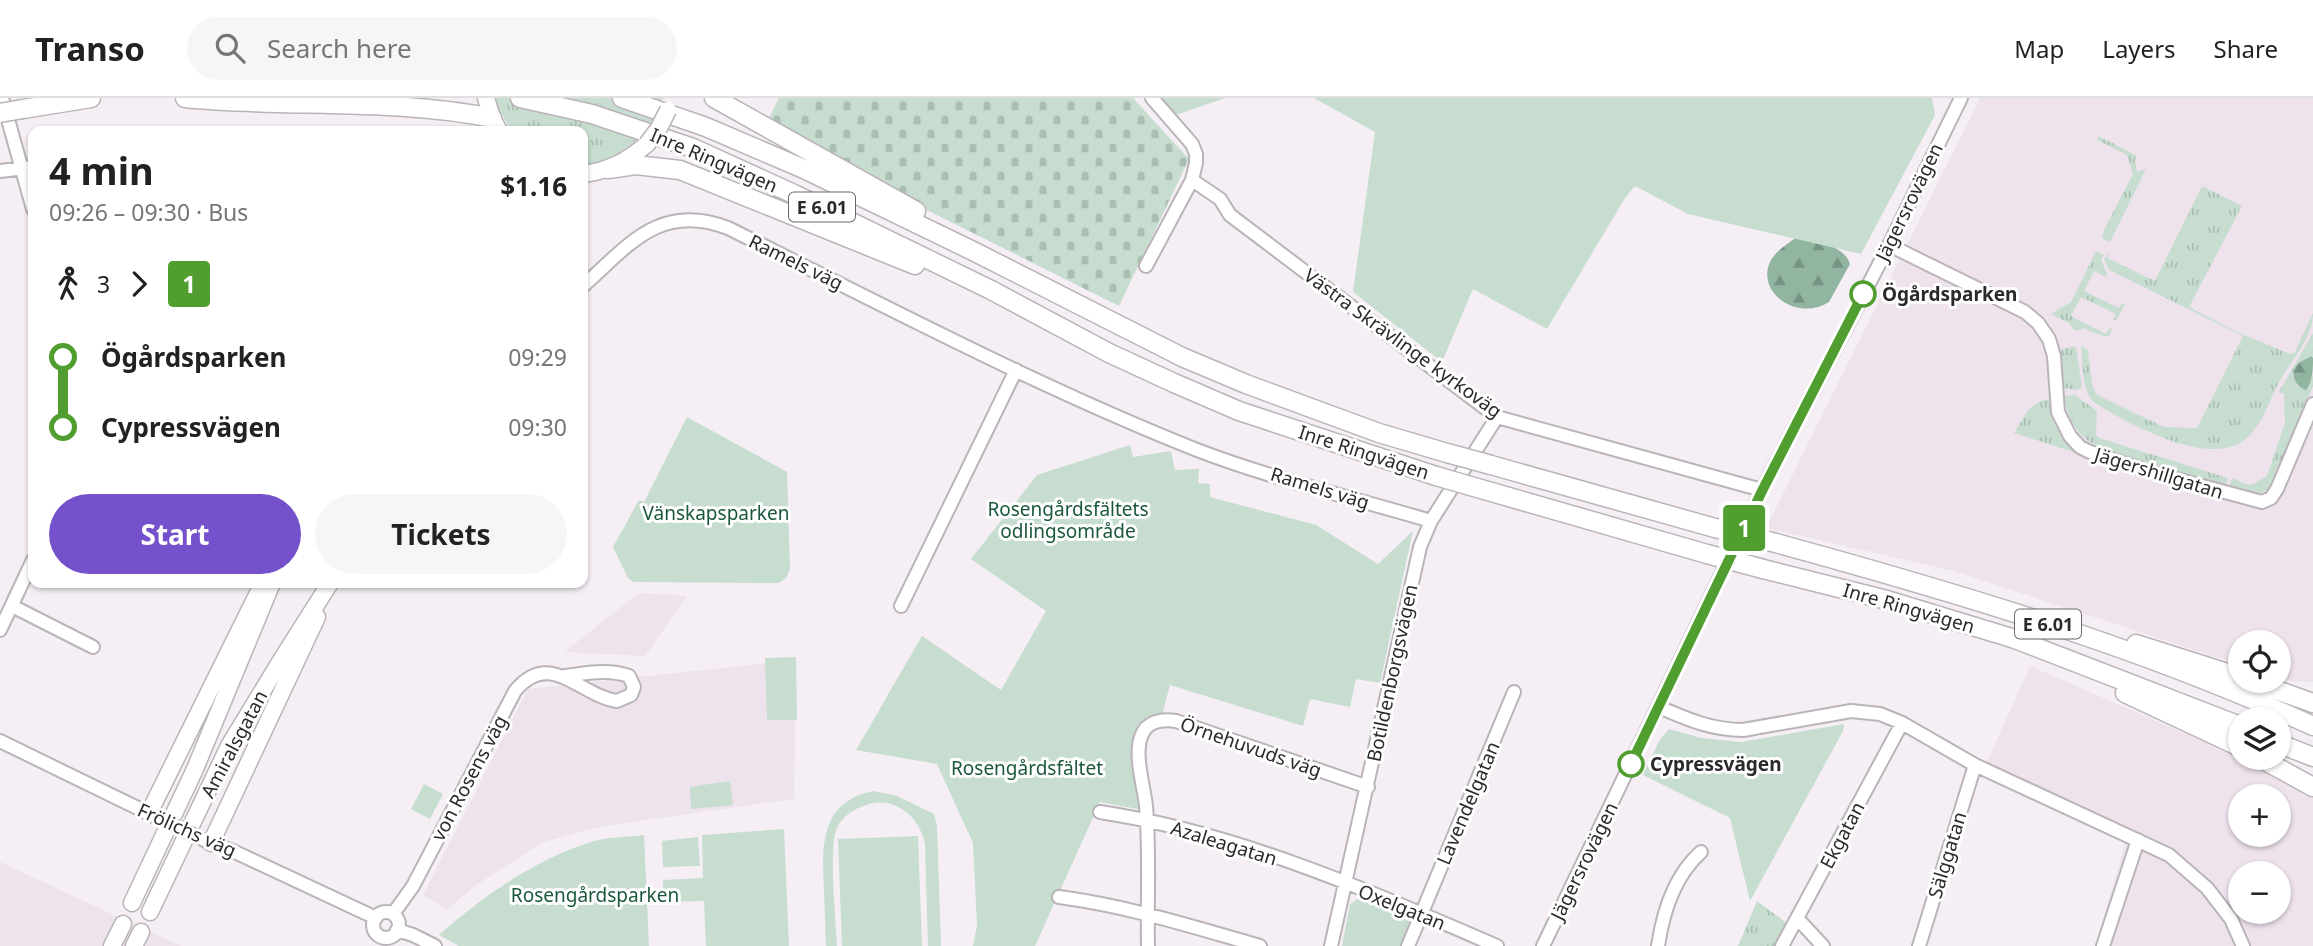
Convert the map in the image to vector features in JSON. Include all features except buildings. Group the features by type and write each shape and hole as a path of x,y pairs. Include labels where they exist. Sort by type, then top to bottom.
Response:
{"highway":[{"path":"0,113 91,98"},
{"path":"185,98 260,101 399,100 454,105 491,112"},
{"name":"Inre Ringvägen","path":"520,98 592,114 693,148 990,290 1109,353 1238,411 1436,476 1707,554 1887,600 2015,639 2228,721"},
{"name":"Inre Ringvägen","path":"622,98 731,137 804,169 1182,357 1246,384 1379,433 1997,606 2178,670 2313,726"},
{"path":"714,98 928,218 973,251"},
{"path":"596,172 636,165 680,170 945,277 990,290"},
{"path":"1997,606 2228,673"},
{"path":"2015,639 2228,741"},
{"path":"2291,688 2313,693"},
{"path":"2287,693 2313,702"},
{"path":"2291,748 2313,757"},
{"path":"2282,770 2313,787"}],"main road":[{"path":"596,172 629,159 647,144 659,128 669,104"},
{"path":"151,815 261,588"},
{"name":"Amiralsgatan","path":"132,903 195,769 270,588"},
{"name":"Amiralsgatan","path":"150,912 229,746 279,662 328,588"},
{"path":"205,840 309,638 329,588"},
{"path":"112,946 123,924"}],"street":[{"path":"0,171 27,168 2,98"},
{"path":"1146,266 1192,180 1196,154 1192,144 1152,98"},
{"name":"Jägersrovägen","path":"1543,946 1762,491 1889,245 1961,98"},
{"name":"Västra Skrävlinge kyrkoväg","path":"1192,180 1220,199 1230,215 1497,417 1762,491"},
{"name":"Ramels väg","path":"588,281 633,240 651,229 680,219 710,221 1102,410 1200,450 1290,480 1431,521"},
{"name":"Jägershillgatan","path":"1889,245 2025,312 2038,323 2052,347 2062,423 2070,436 2090,452 2154,473 2262,502 2271,498 2277,489 2313,404"},
{"path":"901,606 1017,370"},
{"name":"Botildenborgsvägen","path":"1331,946 1420,547 1431,521 1497,417"},
{"path":"0,631 28,571"},
{"path":"12,606 93,646"},
{"name":"von Rosens väg","path":"393,914 413,886 523,680 535,674 565,676 621,673 629,676 634,687 631,695 624,700 611,700 565,676"},
{"name":"Lavendelgatan","path":"1408,946 1514,692"},
{"path":"1659,707 1706,727 1727,730 1743,730 1851,710 1880,714 1902,723 1975,765 2169,855 2207,888 2231,919 2243,946"},
{"name":"Örnehuvuds väg","path":"1148,946 1146,819 1139,752 1140,738 1147,727 1166,719 1217,733 1284,760 1368,787"},
{"name":"Ekgatan","path":"1782,946 1902,723"},
{"name":"Frölichs väg","path":"0,741 151,815 376,918"},
{"name":"Sälggatan","path":"1919,946 1975,765"},
{"name":"Azaleagatan","path":"1100,812 1146,819 1241,845 1346,884"},
{"path":"2103,946 2138,840"},
{"path":"1658,946 1661,925 1671,895 1691,861 1701,852"},
{"name":"Oxelgatan","path":"1346,884 1497,946"},
{"path":"1059,897 1147,913 1260,946"},
{"path":"384,912 393,914 398,922 397,930 379,941 374,930 376,918 384,912"},
{"path":"1797,918 1823,946"},
{"path":"397,930 435,946"}],"shaded area":[{"path":"1980,98 2313,98 2313,682 2291,681 2291,630 2228,630 2228,661 1954,571 1766,528"},
{"path":"639,593 687,596 645,656 564,652"},
{"path":"796,660 794,799 604,826 543,842 473,887 447,910 423,895 528,689"},
{"path":"2030,666 2228,753 2228,770 2263,770 2313,794 2313,946 2095,946 2127,838 1981,775"},
{"path":"0,862 181,946 0,946"}],"green space":[{"path":"495,98 663,98 651,123 633,143 610,157 588,164 588,126 508,126"},
{"path":"779,98 1133,98 1189,159 1119,306 887,190 768,120"},
{"path":"1161,98 1225,98 1176,115"},
{"name":"Ögårdsparken","path":"1314,98 1932,98 1935,115 1861,254 1688,214 1635,186 1625,198 1547,329 1473,289 1442,362 1353,292 1375,132"},
{"path":"2099,136 2137,156 2137,172 2146,169 2110,242 2102,238 2104,230 2133,174 2127,155 2097,140"},
{"path":"2202,186 2242,206 2189,307 2237,332 2290,354 2295,352 2313,313 2306,339 2280,380 2254,430 2234,446 2215,449 2172,441 2128,422 2095,403 2085,384 2081,346 2088,350 2092,385 2097,395 2164,427 2197,428 2243,336 2109,270 2104,259 2110,251 2107,258 2155,281"},
{"path":"1798,236 1836,248 1850,264 1829,302 1817,307 1805,309 1793,306 1774,294 1769,284 1767,273 1770,262"},
{"path":"2096,251 2104,255 2101,260 2107,274 2106,277 2094,271 2084,291 2119,308 2122,303 2125,304 2116,321 2113,320 2116,314 2081,297 2071,316 2106,334 2110,328 2112,330 2108,337 2084,328 2075,331 2069,323 2051,314 2071,302"},
{"path":"2313,333 2313,358 2311,356 2297,364 2293,375 2297,386 2309,387 2313,374 2313,386 2271,486 2256,494 2229,487 2232,478 2245,484 2253,484 2267,476 2285,423 2284,394 2279,392"},
{"path":"2076,346 2082,387 2077,390 2063,388 2060,353 2063,349"},
{"path":"2311,356 2312,375 2306,390 2297,384 2294,370 2297,364"},
{"path":"2075,395 2097,411 2096,435 2099,438 2228,478 2226,486 2106,450 2089,442 2072,423 2066,406 2064,396"},
{"path":"2049,399 2056,424 2080,454 2014,433 2036,403"},
{"name":"Vänskapsparken","path":"687,417 787,472 790,569 786,578 779,583 633,582 628,578 613,547 639,500 644,502"},
{"name":"Rosengårdsfältet","path":"1130,445 1133,457 1171,451 1175,470 1199,469 1198,483 1210,484 1210,497 1316,525 1378,564 1413,531 1380,683 1356,679 1350,707 1310,699 1303,726 1170,685 1162,715 1142,725 1143,810 1100,802 1035,946 973,946 977,926 973,843 937,764 856,750 922,636 1001,690 1046,611 971,559 1037,475"},
{"path":"796,657 797,720 767,720 765,658"},
{"path":"1844,724 1843,731 1750,901 1730,818 1643,775 1659,741 1669,729 1701,738 1741,742"},
{"path":"730,781 733,805 691,809 690,787"},
{"path":"424,784 443,794 430,819 411,809"},
{"path":"874,791 897,796 934,814 937,826 941,946 928,946 925,844 922,833 910,815 902,809 883,803 872,803 854,810 837,828 833,867 837,946 826,946 823,858 828,828 833,815 843,805 856,796"},
{"path":"784,829 789,946 706,946 704,901 664,902 663,880 703,878 702,835"},
{"name":"Rosengårdsparken","path":"644,835 649,946 459,946 439,935 491,893 549,859 597,840"},
{"path":"918,836 922,946 842,946 838,839"},
{"path":"698,837 700,866 663,867 662,841"},
{"path":"1359,898 1411,921 1402,946 1342,946 1350,904"},
{"path":"1757,901 1788,924 1775,946 1738,946"}],"bus line":[{"name":"1","path":"1631,764 1762,491 1863,294"}],"place":[{"name":"Ögårdsparken","path":"1863,294"},
{"name":"Cypressvägen","path":"1631,764"}],"park label":[{"name":"Rosengårdsfältets odlingsområde","path":"1068,520"}]}
